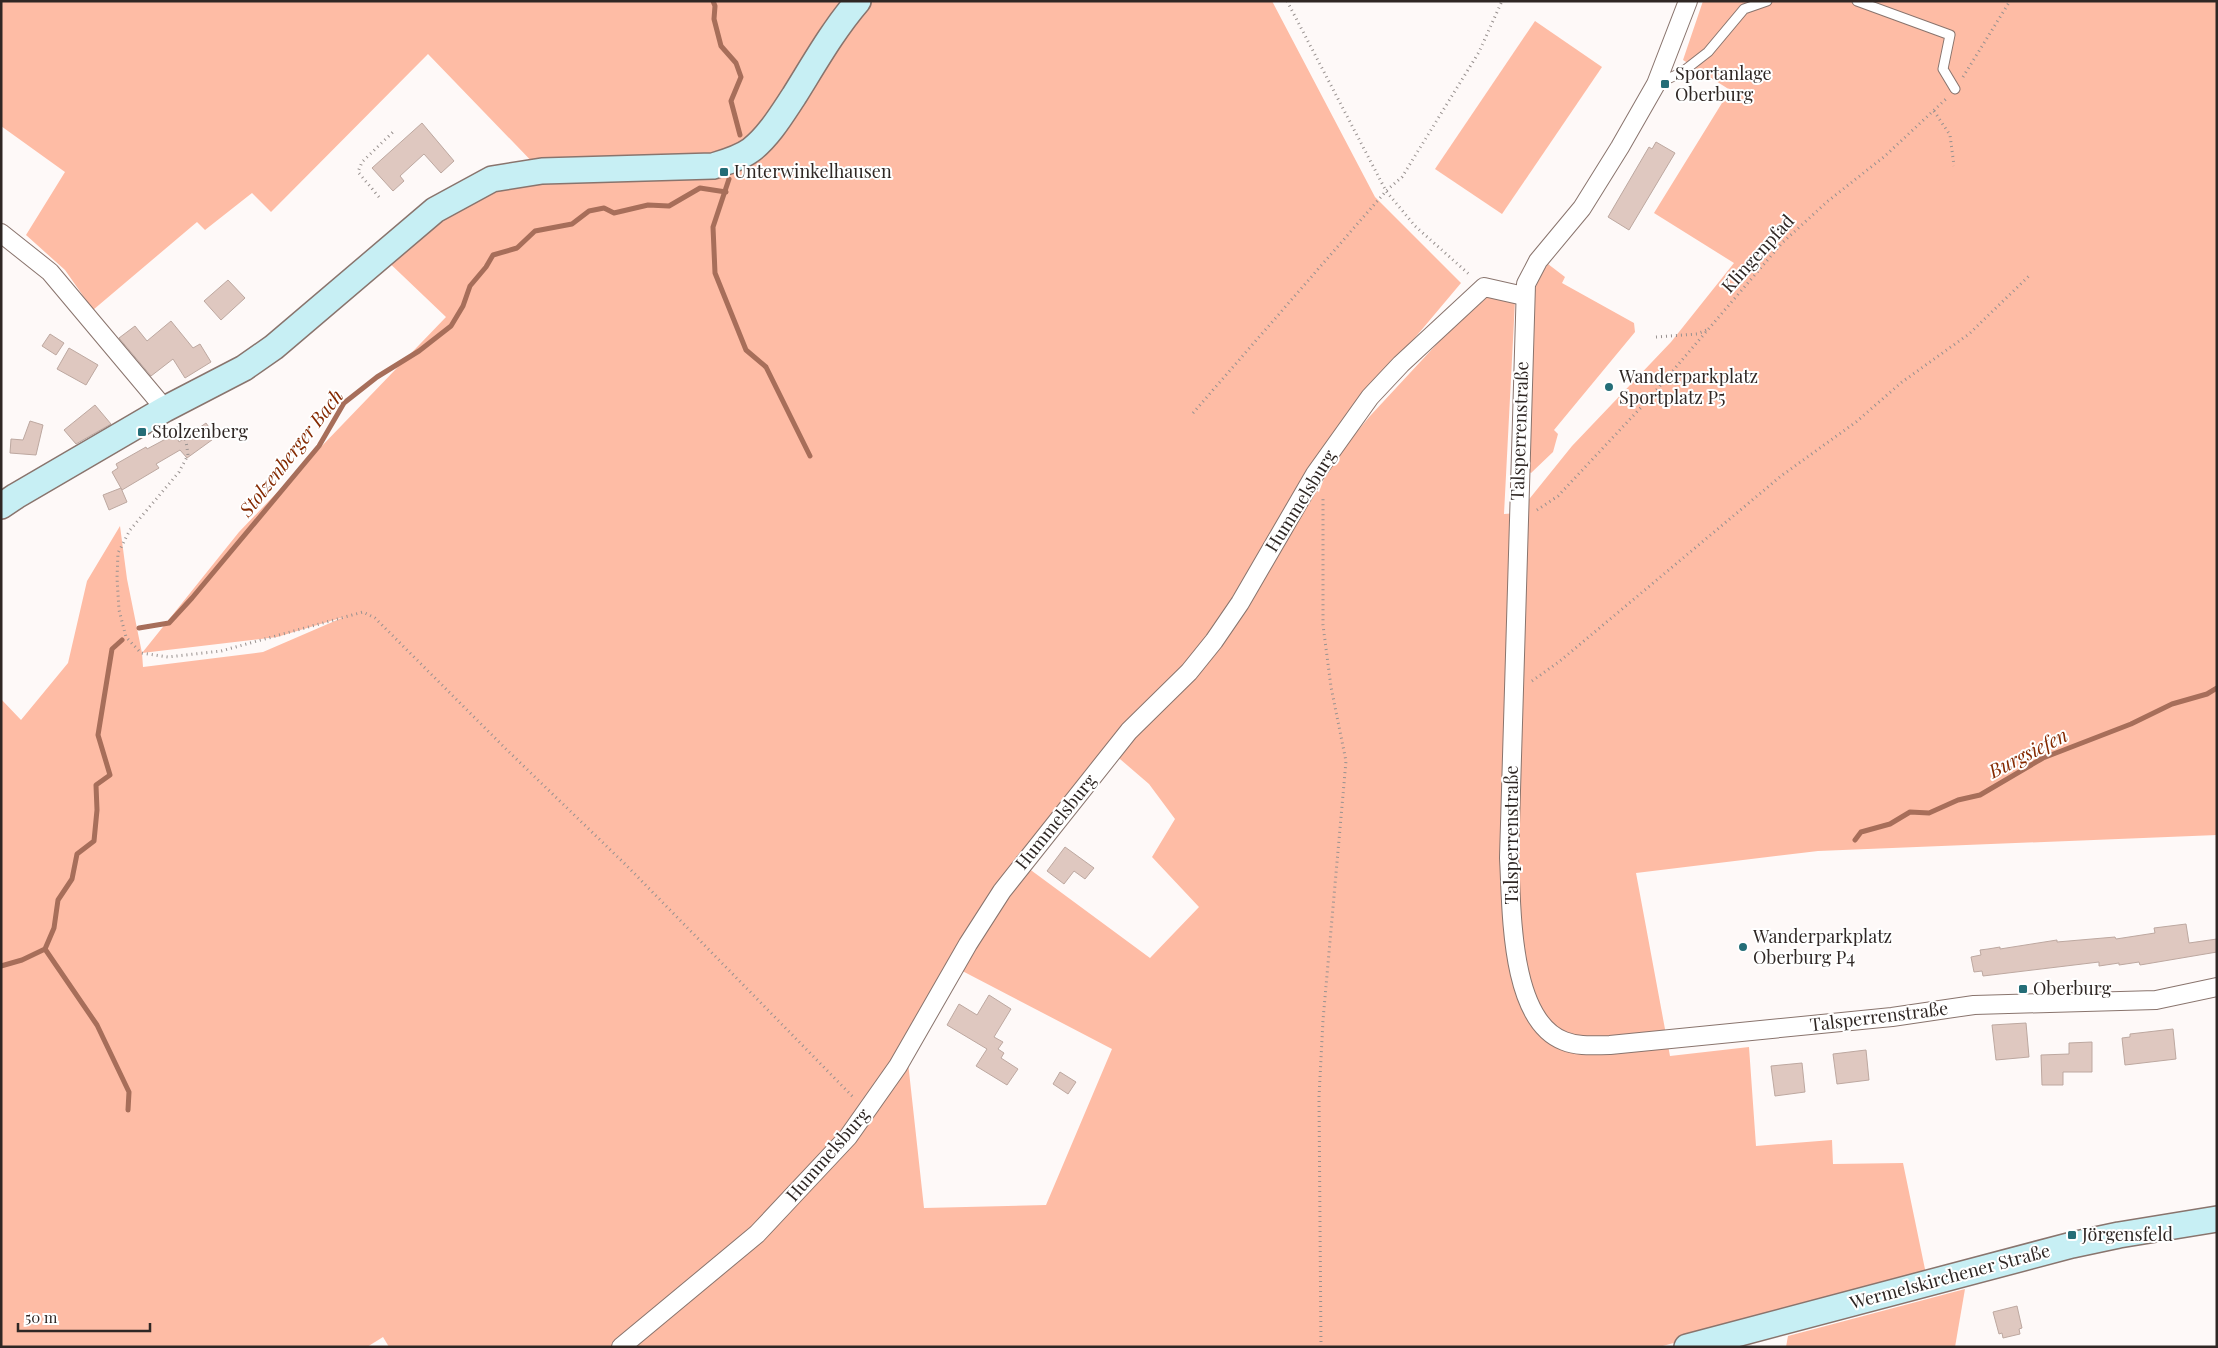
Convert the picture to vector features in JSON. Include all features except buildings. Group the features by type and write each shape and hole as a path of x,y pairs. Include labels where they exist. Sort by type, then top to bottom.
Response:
{"street":[{"path":"1,506 165,410 244,368 274,347 435,210 492,179 542,171 601,168 674,169 713,166 738,158 761,141 783,112 843,19 858,1"},
{"name":"Talsperrenstraße","path":"1688,1 1656,84 1601,179 1534,268 1526,284 1524,296 1509,858 1516,949 1525,992 1534,1013 1544,1028 1564,1041 1587,1046 1634,1044 1892,1017 1974,1005 2156,1000 2217,987"},
{"path":"1,233 50,272 165,410"},
{"path":"1484,287 1524,296"},
{"name":"Hummelsburg","path":"621,1347 757,1234 848,1137 898,1066 968,944 1002,891 1129,731 1189,672 1214,641 1240,603 1315,474 1386,378 1484,287"},
{"name":"Wermelskirchener Straße","path":"1687,1347 2072,1245 2118,1235 2217,1219"}],"lane":[{"path":"1656,84 1681,73 1708,52 1744,9 1767,1"},
{"path":"1858,1 1950,35 1943,70 1953,91"}],"path":[{"path":"1287,1 1386,191 1415,226 1484,287"},
{"path":"1193,413 1386,191 1402,177 1479,52 1502,1"},
{"name":"Klingenpfad","path":"1518,513 1534,511 1550,503 1558,496 1647,401 1788,237 1828,201 1878,162 1934,112 1972,67 2010,1"},
{"path":"1934,112 1950,134 1954,166"},
{"path":"379,197 358,172 362,162 394,131"},
{"path":"1513,694 1560,661 1800,461 1856,422 1902,382 1969,334 2030,275"},
{"path":"1656,337 1697,334 1711,328"},
{"path":"165,410 177,424 186,441 188,455 179,472 130,530 118,553 117,578 120,610 126,637 141,654 168,657 221,651 363,612 375,618 626,865 868,1111"},
{"path":"1315,474 1323,496 1323,625 1331,687 1346,761 1322,1030 1319,1097 1321,1347"}],"shaded area":[{"path":"1,1 1272,1 1375,197 1461,283 1355,409 1302,482 1319,492 1329,465 1370,416 1448,332 1492,293 1515,301 1504,514 1518,513 1572,446 1671,342 1734,263 1654,213 1730,90 1683,60 1703,1 2217,1 2217,835 1818,851 1636,873 1670,1056 1749,1047 1756,1146 1832,1140 1833,1164 1903,1163 1926,1274 1659,1347 389,1347 383,1337 367,1347 1,1347 1,699 21,720 68,663 87,581 120,526 127,579 142,653 239,532 446,317 381,255 435,210 541,171 428,54 271,212 252,193 205,230 197,222 93,310 65,270 26,235 65,172 1,126","holes":["344,617 263,652 143,667 142,653 277,637","1106,747 1149,784 1175,819 1152,857 1199,907 1150,958 1028,868","947,963 1112,1049 1046,1205 924,1208 905,1035"]},
{"path":"1535,21 1602,67 1502,214 1435,169"},
{"path":"1548,264 1565,277 1562,283 1634,323 1635,332 1554,430 1558,434 1553,452 1531,473 1527,470 1533,296 1539,277"},
{"path":"1965,1289 1955,1347 1786,1347 1788,1336"}],"waterway":[{"path":"713,1 715,6 714,19 721,46 736,63 741,77 731,101 740,135"},
{"path":"729,179 713,227 715,273 746,350 766,367 810,456"},
{"name":"Stolzenberger Bach","path":"139,628 169,623 192,598 319,446 344,403 377,377 419,351 451,326 463,306 470,286 486,267 493,255 517,248 535,231 572,224 589,211 604,208 614,213 648,205 669,206 700,188 726,192"},
{"name":"Stolzenberger Bach","path":"1,966 22,960 45,949 54,928 58,900 72,879 77,854 94,841 97,810 96,785 110,775 98,735 112,649 122,640"},
{"name":"Burgsiefen","path":"1855,840 1861,832 1890,824 1910,812 1929,813 1958,800 1980,795 2043,758 2131,724 2172,704 2207,694 2217,688"},
{"path":"45,949 97,1025 129,1092 128,1110"}],"place":[{"name":"Sportanlage Oberburg","path":"1665,84"},
{"name":"Unterwinkelhausen","path":"724,172"},
{"name":"Wanderparkplatz Sportplatz P5","path":"1609,387"},
{"name":"Stolzenberg","path":"142,432"},
{"name":"Wanderparkplatz Oberburg P4","path":"1743,947"},
{"name":"Oberburg","path":"2023,989"},
{"name":"Jörgensfeld","path":"2072,1235"}]}
